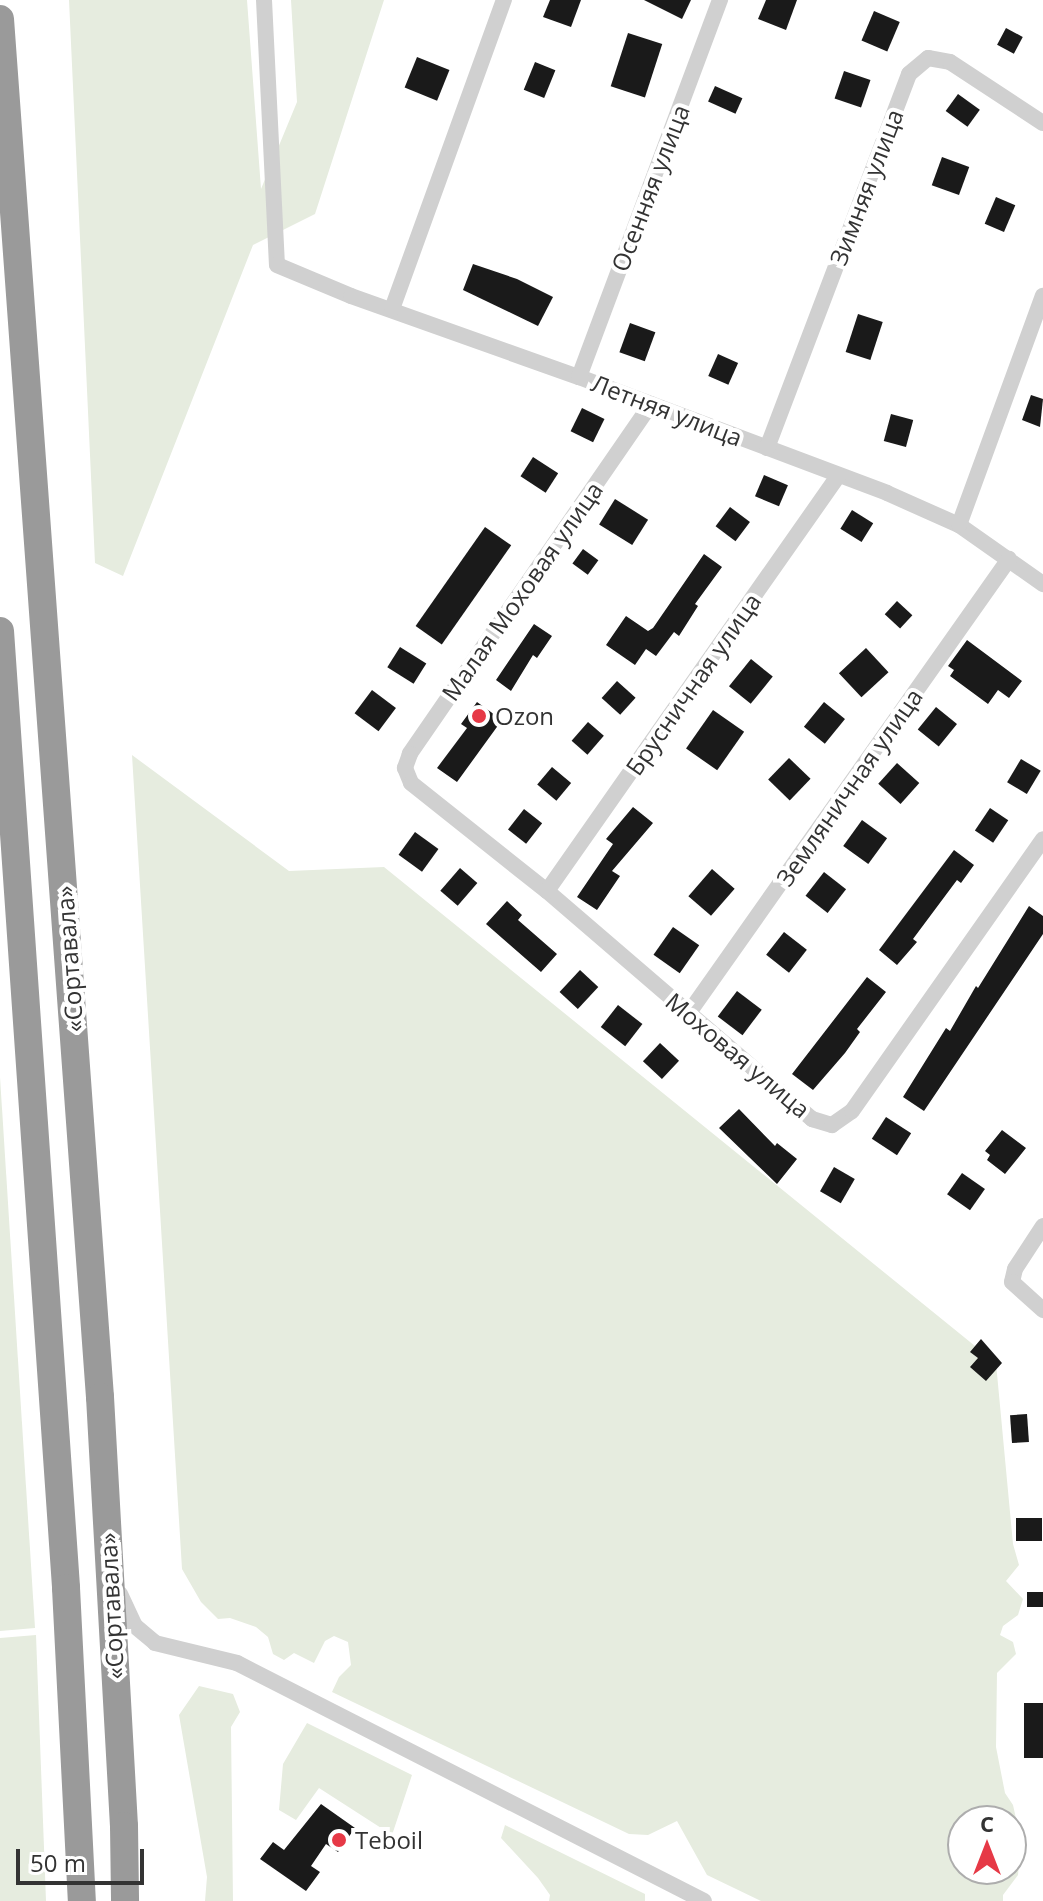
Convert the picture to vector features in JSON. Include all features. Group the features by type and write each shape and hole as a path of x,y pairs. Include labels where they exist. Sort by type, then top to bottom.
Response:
{"highway":[{"name":"«Сортавала»","path":"0,19 97,1350 124,1826 125,1901"},
{"name":"«Сортавала»","path":"0,631 66,1588 82,1901"}],"street":[{"name":"Летняя улица","path":"264,0 277,265 351,296 767,448 959,525 1043,584"},
{"path":"392,309 504,0"},
{"name":"Осенняя улица","path":"579,377 720,0"},
{"name":"Зимняя улица","path":"767,448 909,74 928,58 950,62 1043,123"},
{"path":"959,525 1043,296"},
{"name":"Малая Моховая улица","path":"411,783 405,768 410,754 651,404"},
{"name":"Брусничная улица","path":"547,891 838,476"},
{"name":"Земляничная улица","path":"688,1014 1009,559"},
{"name":"Моховая улица","path":"411,783 547,891 812,1119 832,1125 852,1111 1043,839"},
{"path":"1043,1226 1015,1269 1012,1282 1043,1310"},
{"path":"108,1550 123,1607 135,1626 155,1643 237,1663 704,1901"}],"shaded area":[{"path":"69,0 247,0 261,189 297,102 291,0 384,0 315,214 253,245 123,576 95,563"},
{"path":"132,755 289,871 384,867 996,1363 1013,1544 1019,1565 1006,1581 1023,1599 1018,1615 1003,1626 1000,1635 1013,1642 1016,1654 997,1673 996,1747 1005,1793 1013,1805 947,1805 947,1885 1010,1885 1003,1895 1003,1901 761,1901 707,1875 677,1821 648,1835 629,1834 332,1692 339,1677 351,1665 348,1642 334,1636 325,1641 314,1663 294,1653 284,1660 273,1654 268,1637 256,1627 230,1618 218,1619 201,1602 182,1569"},
{"path":"0,1077 35,1628 0,1631"},
{"path":"36,1635 46,1901 0,1901 0,1638"},
{"path":"199,1686 233,1694 240,1712 231,1727 233,1901 205,1901 207,1877 179,1715"},
{"path":"307,1723 412,1775 392,1835 319,1788 296,1820 279,1810 283,1764"},
{"path":"505,1825 645,1894 645,1901 549,1901 550,1895 538,1878 501,1838"}],"building":[{"path":"550,0 581,0 571,27 543,17"},
{"path":"644,0 691,0 682,19"},
{"path":"766,0 797,0 786,30 758,19"},
{"path":"874,11 900,22 887,51 861,40"},
{"path":"1006,28 1023,37 1014,54 997,45"},
{"path":"628,33 662,44 645,97 611,86"},
{"path":"417,57 449,70 437,101 405,88"},
{"path":"535,62 555,70 544,98 524,90"},
{"path":"844,71 870,80 861,108 835,98"},
{"path":"715,86 742,98 735,114 708,102"},
{"path":"958,94 980,110 967,127 946,111"},
{"path":"942,157 969,167 959,195 932,185"},
{"path":"996,197 1015,205 1004,232 985,224"},
{"path":"473,264 517,279 553,297 538,326 463,290"},
{"path":"858,314 883,322 870,360 846,352"},
{"path":"630,323 655,332 645,361 619,352"},
{"path":"718,354 738,363 728,385 708,376"},
{"path":"1031,395 1043,399 1040,427 1022,420"},
{"path":"582,408 604,419 593,442 571,431"},
{"path":"891,414 913,420 906,447 884,441"},
{"path":"533,457 558,473 546,493 520,476"},
{"path":"764,475 788,485 779,506 755,496"},
{"path":"615,499 648,520 632,545 599,524"},
{"path":"730,507 750,522 736,541 716,526"},
{"path":"852,510 873,523 862,542 840,529"},
{"path":"485,527 511,545 442,644 416,626"},
{"path":"583,549 598,560 588,575 572,564"},
{"path":"704,554 722,567 695,604 698,606 679,636 674,632 656,656 646,649 635,665 606,645 626,616 648,631 653,628"},
{"path":"897,601 912,615 900,628 885,614"},
{"path":"534,624 552,636 537,658 533,655 511,691 496,680"},
{"path":"967,640 1022,681 1009,698 998,690 988,704 950,676 954,670 948,666"},
{"path":"400,647 426,663 414,684 387,667"},
{"path":"866,648 889,672 861,697 839,673"},
{"path":"751,659 773,677 751,704 729,686"},
{"path":"617,681 636,698 620,715 602,698"},
{"path":"372,690 396,708 379,731 355,713"},
{"path":"477,702 502,720 457,782 437,768 467,728 461,724"},
{"path":"824,702 845,719 825,744 804,727"},
{"path":"936,707 957,724 939,747 918,730"},
{"path":"713,710 744,732 717,770 686,749"},
{"path":"588,722 604,736 587,755 572,741"},
{"path":"789,758 811,779 790,800 768,780"},
{"path":"1021,759 1041,771 1027,794 1007,782"},
{"path":"897,763 919,783 901,804 878,784"},
{"path":"552,767 571,783 556,801 537,785"},
{"path":"633,807 653,823 612,871 620,876 597,910 577,897 613,844 606,839"},
{"path":"990,808 1008,820 993,843 975,830"},
{"path":"524,809 542,823 526,844 508,829"},
{"path":"862,820 887,838 868,864 843,846"},
{"path":"415,832 438,849 422,872 399,855"},
{"path":"954,850 974,865 961,883 957,880 913,939 917,942 897,965 879,950"},
{"path":"460,868 477,883 458,906 440,891"},
{"path":"712,869 735,889 711,916 688,896"},
{"path":"824,872 846,889 828,913 806,896"},
{"path":"507,901 522,915 518,920 557,954 541,972 486,924"},
{"path":"1029,906 1043,916 1043,934 924,1111 903,1097 946,1028 950,1031"},
{"path":"673,927 699,945 680,973 653,955"},
{"path":"784,932 807,950 789,973 766,955"},
{"path":"580,970 598,987 578,1009 560,992"},
{"path":"867,977 886,992 857,1029 860,1032 845,1053 813,1090 792,1074"},
{"path":"737,991 762,1010 742,1035 718,1017"},
{"path":"618,1005 642,1024 625,1046 601,1027"},
{"path":"660,1043 679,1061 662,1079 643,1061"},
{"path":"739,1109 775,1146 777,1143 797,1159 777,1184 719,1128"},
{"path":"886,1117 911,1133 897,1155 872,1139"},
{"path":"1002,1130 1026,1148 1005,1174 987,1160 990,1155 985,1151"},
{"path":"834,1167 855,1179 841,1203 820,1191"},
{"path":"962,1173 985,1189 970,1210 947,1194"},
{"path":"981,1339 1002,1363 986,1381 970,1367 978,1358 970,1352"},
{"path":"1027,1414 1029,1442 1012,1443 1010,1415"},
{"path":"1016,1518 1042,1518 1042,1541 1016,1541"},
{"path":"1027,1592 1043,1592 1043,1607 1027,1607"},
{"path":"1024,1703 1043,1703 1043,1758 1024,1758"},
{"path":"321,1804 355,1828 338,1852 326,1844 311,1866 320,1872 306,1891 260,1859 273,1842 284,1850"}],"place":[{"name":"Ozon","path":"479,716"},
{"name":"Teboil","path":"339,1840"}]}
